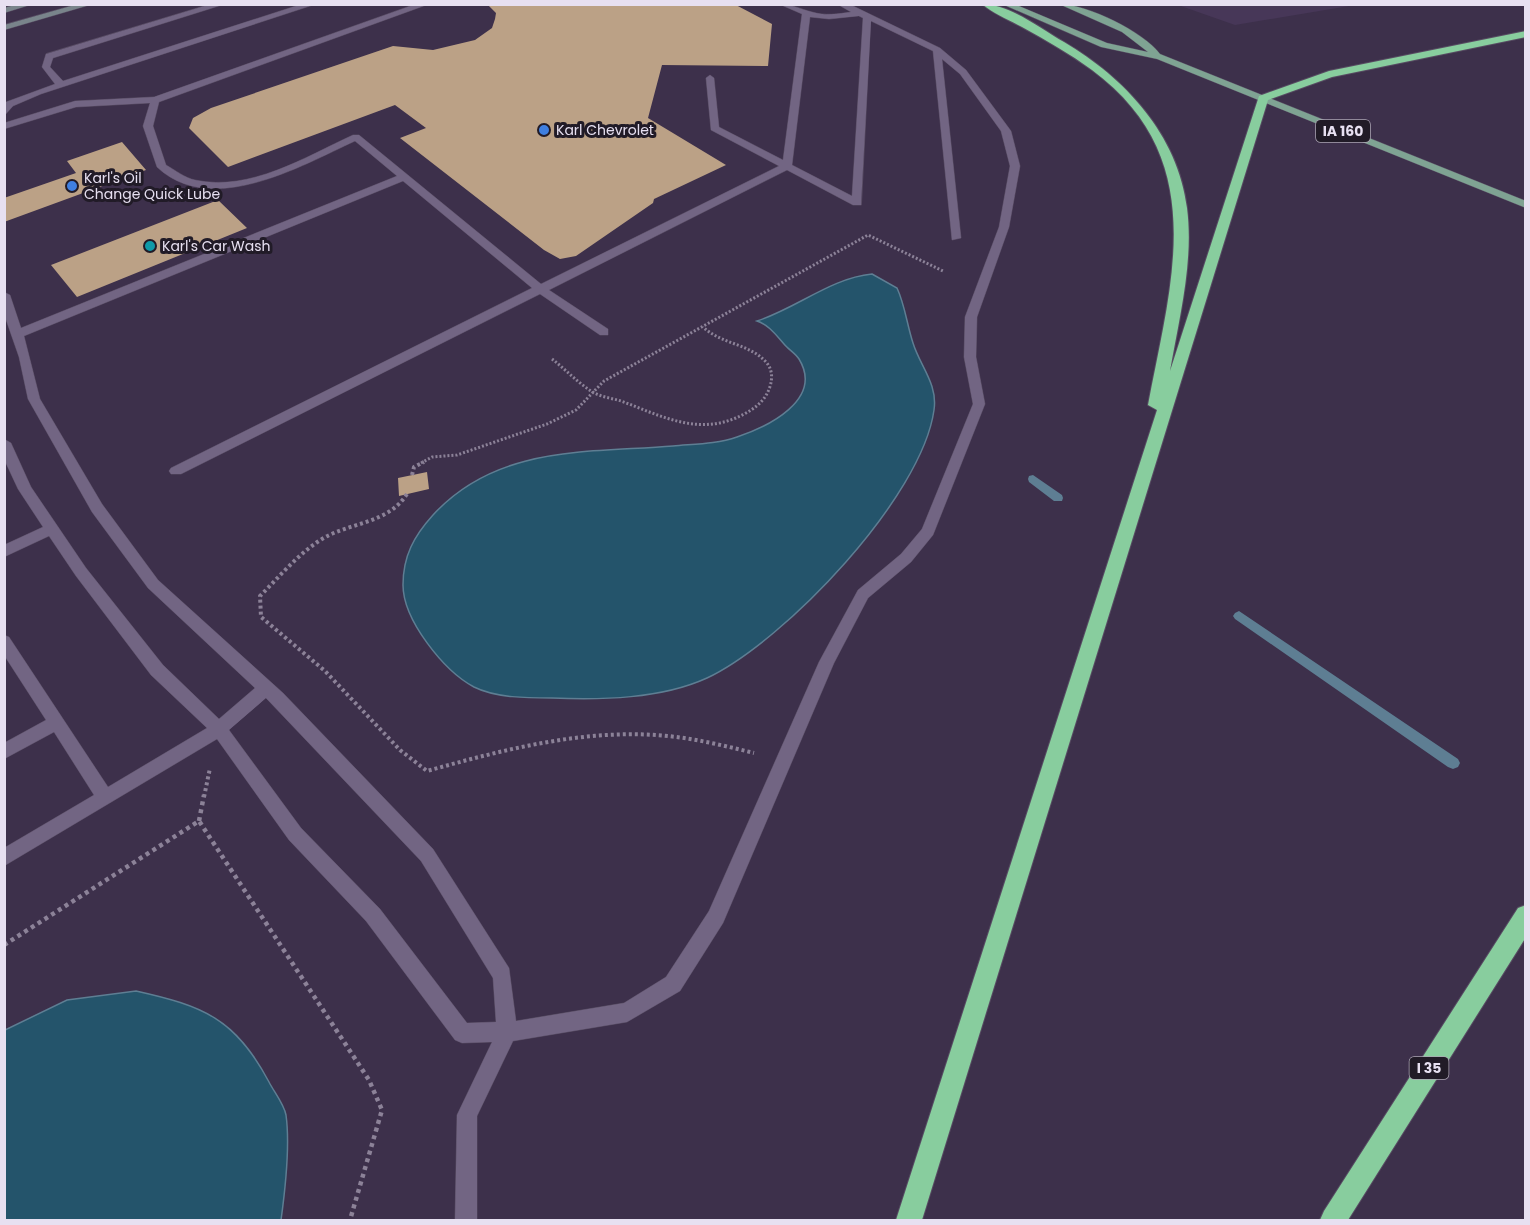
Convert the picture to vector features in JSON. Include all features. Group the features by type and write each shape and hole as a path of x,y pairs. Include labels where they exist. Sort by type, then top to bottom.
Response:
{"highway":[{"path":"987,4 1065,49 1108,78 1146,122 1168,161 1178,193 1182,227 1179,270 1144,473"},
{"path":"909,1221 1263,98 1329,74 1526,34"},
{"name":"I 35","path":"1333,1221 1526,916"}],"main road":[{"path":"4,11 29,4"},
{"path":"4,28 89,4"},
{"name":"IA 160","path":"1006,4 1104,45 1160,57 1526,205"},
{"name":"IA 160","path":"1063,4 1125,30 1160,57"}],"lane":[{"path":"61,85 45,67 49,56 221,4"},
{"path":"312,4 9,104 5,120 75,104 155,100 425,4"},
{"path":"783,4 815,18 864,15"},
{"path":"4,443 25,489 51,529 157,670 219,729 295,834 373,915 462,1033 507,1032 627,1012 673,984 716,917 827,662 862,594 906,558 928,531 979,404 970,357 971,317 1004,227 1016,166 1006,131 985,99 963,72 937,50 841,4"},
{"path":"787,166 806,14"},
{"path":"710,78 714,128 857,203 864,15"},
{"path":"937,50 956,238"},
{"path":"155,100 148,126 162,167 193,183 236,185 277,172 356,137 540,289 604,332"},
{"path":"176,471 787,166"},
{"path":"18,334 404,177"},
{"path":"4,295 18,334 34,399 97,508 153,584 266,688 426,855 502,975 507,1032 467,1114 465,1221"},
{"path":"4,552 51,529"},
{"path":"6,647 105,797"},
{"path":"4,858 219,729 266,688"},
{"path":"4,752 57,722"}],"path":[{"path":"412,475 414,467 432,457 457,455 547,424 576,410 603,381 868,235 943,271"},
{"path":"552,359 592,392 669,421 689,425 715,425 735,419 752,410 771,386 772,373 766,362 752,352 719,342 703,327"},
{"path":"407,494 392,509 371,521 336,532 314,545 260,596 261,617 325,670 400,750 427,771 555,739 612,734 657,733 713,741 784,762"},
{"path":"219,729 200,821 369,1080 382,1110 351,1221"},
{"path":"4,945 200,821"}],"shaded area":[{"path":"1178,5 1355,5 1235,25"}],"water":[{"path":"872,274 897,288 913,343 931,383 935,401 934,410 924,445 904,483 877,523 845,563 774,633 739,659 707,678 670,690 631,697 533,698 492,693 474,687 462,679 438,657 410,613 403,585 405,565 407,556 420,531 433,515 458,492 485,476 514,464 545,457 576,452 713,442 737,437 763,426 789,410 798,399 804,387 805,374 798,357 769,328 757,321 842,281"},
{"path":"136,991 180,1003 215,1018 230,1029 256,1060 281,1102 286,1115 287,1153 281,1220 5,1220 5,1030 67,1000"}],"building":[{"name":"Karl Chevrolet","path":"487,4 734,4 772,24 768,66 662,65 648,118 726,165 654,199 653,203 576,256 560,259 544,250 400,138 426,128 395,105 228,167 189,128 193,118 211,108 393,46 433,50 475,40 492,28 495,19 496,13"},
{"name":"Karl's Oil Change Quick Lube","path":"122,142 146,170 4,222 4,198 76,173 67,161"},
{"name":"Karl's Car Wash","path":"218,200 247,228 77,297 51,265"},
{"path":"427,472 429,489 399,496 398,478"}],"waterway":[{"path":"1033,479 1058,498"},
{"path":"1239,616 1453,763"}],"place":[{"name":"Karl Chevrolet","path":"544,130"},
{"name":"Karl's Oil Change Quick Lube","path":"72,186"},
{"name":"Karl's Car Wash","path":"150,246"}]}
